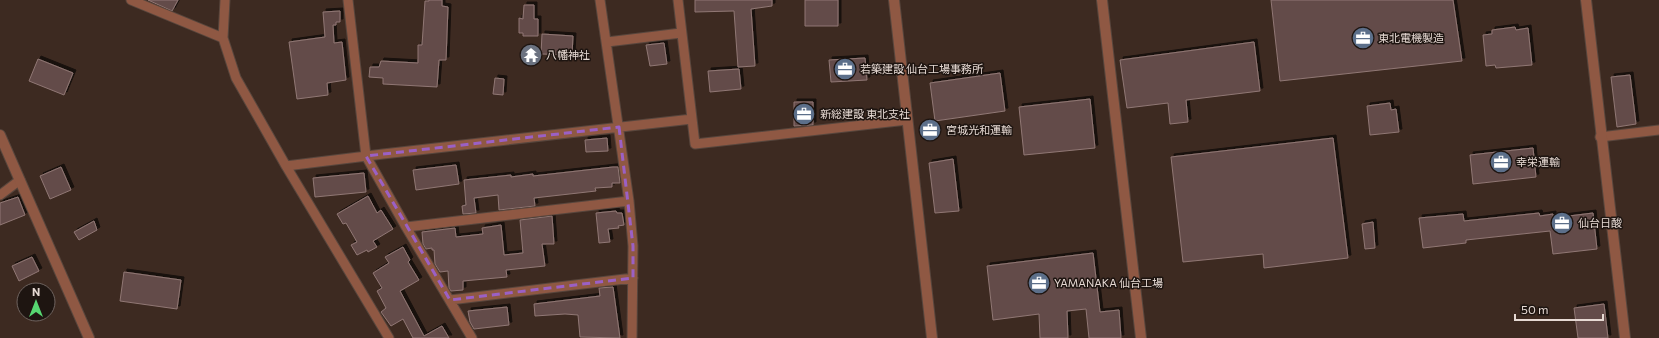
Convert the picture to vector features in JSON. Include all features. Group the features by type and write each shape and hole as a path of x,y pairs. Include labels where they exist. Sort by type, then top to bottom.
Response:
{"street":[{"path":"131,0 222,38"},
{"path":"225,0 222,38 236,78 286,166 389,338"},
{"path":"348,0 366,156 472,338"},
{"path":"600,0 629,201 633,246 632,338"},
{"path":"678,0 695,144 907,120"},
{"path":"894,0 932,338"},
{"path":"1102,0 1141,338"},
{"path":"1586,0 1600,137 1625,338"},
{"path":"607,42 681,33"},
{"path":"286,166 692,119"},
{"path":"1600,137 1659,130"},
{"path":"0,135 89,338"},
{"path":"0,195 20,180"},
{"path":"406,227 629,201"},
{"path":"450,300 632,278"}],"highlighted area":[{"path":"619,127 633,246 633,278 450,300 366,156"}],"building":[{"path":"148,0 178,0 172,11"},
{"path":"442,0 442,6 448,7 446,60 439,60 437,87 383,84 383,78 369,77 370,67 379,67 381,61 418,63 418,45 422,45 425,1"},
{"path":"695,0 772,0 772,6 751,9 755,66 738,67 734,11 695,12"},
{"path":"805,0 838,0 838,26 805,26"},
{"path":"1271,0 1453,0 1462,61 1280,81"},
{"path":"524,5 534,5 534,19 538,19 538,36 523,36 523,33 519,33 519,18 523,19"},
{"path":"340,11 340,22 336,22 336,25 333,25 334,43 342,42 346,80 327,83 328,95 297,99 289,42 325,37 323,12"},
{"path":"1515,27 1516,30 1528,28 1532,65 1496,68 1495,65 1486,66 1483,35 1492,34 1492,30"},
{"path":"542,34 573,36 572,55 541,54"},
{"path":"1254,42 1260,91 1186,100 1188,122 1170,124 1168,103 1127,108 1120,60"},
{"path":"664,43 667,64 650,66 646,45"},
{"path":"865,58 867,80 831,82 829,60"},
{"path":"38,59 73,73 64,95 29,81"},
{"path":"739,69 741,89 710,92 708,71"},
{"path":"1000,73 1005,111 935,121 930,83"},
{"path":"1630,75 1636,124 1617,127 1611,77"},
{"path":"495,78 504,79 503,95 493,94"},
{"path":"1090,99 1095,148 1024,155 1019,107"},
{"path":"794,102 813,102 813,125 794,126"},
{"path":"1390,103 1391,110 1396,109 1399,132 1370,135 1367,106"},
{"path":"607,138 608,151 586,152 585,140"},
{"path":"1333,138 1348,258 1264,268 1263,254 1183,262 1171,157"},
{"path":"1533,148 1536,177 1473,184 1470,155"},
{"path":"953,159 959,211 935,213 929,163"},
{"path":"456,165 459,184 416,190 413,170"},
{"path":"61,167 71,190 50,199 40,176"},
{"path":"618,167 620,183 612,183 612,187 595,188 596,191 534,198 535,206 499,210 498,195 474,198 476,213 463,214 462,206 466,205 464,180 511,175 511,177 533,174 533,176"},
{"path":"364,173 366,192 315,197 313,178"},
{"path":"368,196 377,213 381,210 393,229 373,241 377,247 368,252 367,250 357,255 351,245 357,242 346,223 343,224 337,214"},
{"path":"18,197 25,215 0,225 0,203"},
{"path":"616,211 617,213 622,213 624,225 618,226 619,228 608,229 610,242 599,243 596,213"},
{"path":"1539,213 1540,216 1553,214 1553,218 1593,213 1597,249 1553,254 1550,231 1466,240 1466,243 1423,248 1419,218 1463,214 1464,221"},
{"path":"552,216 554,244 542,244 545,266 506,270 507,277 463,281 463,290 451,291 449,288 448,271 440,272 435,264 434,250 432,250 432,248 426,249 423,244 422,232 455,228 456,237 483,234 482,228 501,225 504,255 523,253 520,220"},
{"path":"94,221 97,230 79,240 74,232"},
{"path":"1373,222 1375,248 1365,249 1362,224"},
{"path":"403,247 410,260 408,262 419,280 400,291 424,336 442,326 449,338 413,338 403,319 391,326 381,312 386,308 377,291 382,288 373,273 389,263 385,257"},
{"path":"1093,253 1100,312 1119,310 1121,338 1089,338 1086,309 1067,311 1068,338 1040,338 1039,314 993,320 987,266"},
{"path":"32,257 39,271 19,281 12,266"},
{"path":"124,272 181,280 177,309 120,301"},
{"path":"613,287 620,338 580,337 578,315 565,314 535,316 534,304 600,296 599,288"},
{"path":"1604,304 1608,338 1578,338 1574,308"},
{"path":"507,307 509,325 474,329 470,322 468,311"}],"place":[{"name":"東北電機製造","path":"1363,38"},
{"name":"八幡神社","path":"531,55"},
{"name":"若築建設 仙台工場事務所","path":"845,69"},
{"name":"新総建設 東北支社","path":"804,114"},
{"name":"宮城光和運輸","path":"930,130"},
{"name":"幸栄運輸","path":"1501,162"},
{"name":"仙台日酸","path":"1562,223"},
{"name":"YAMANAKA 仙台工場","path":"1039,283"}]}
